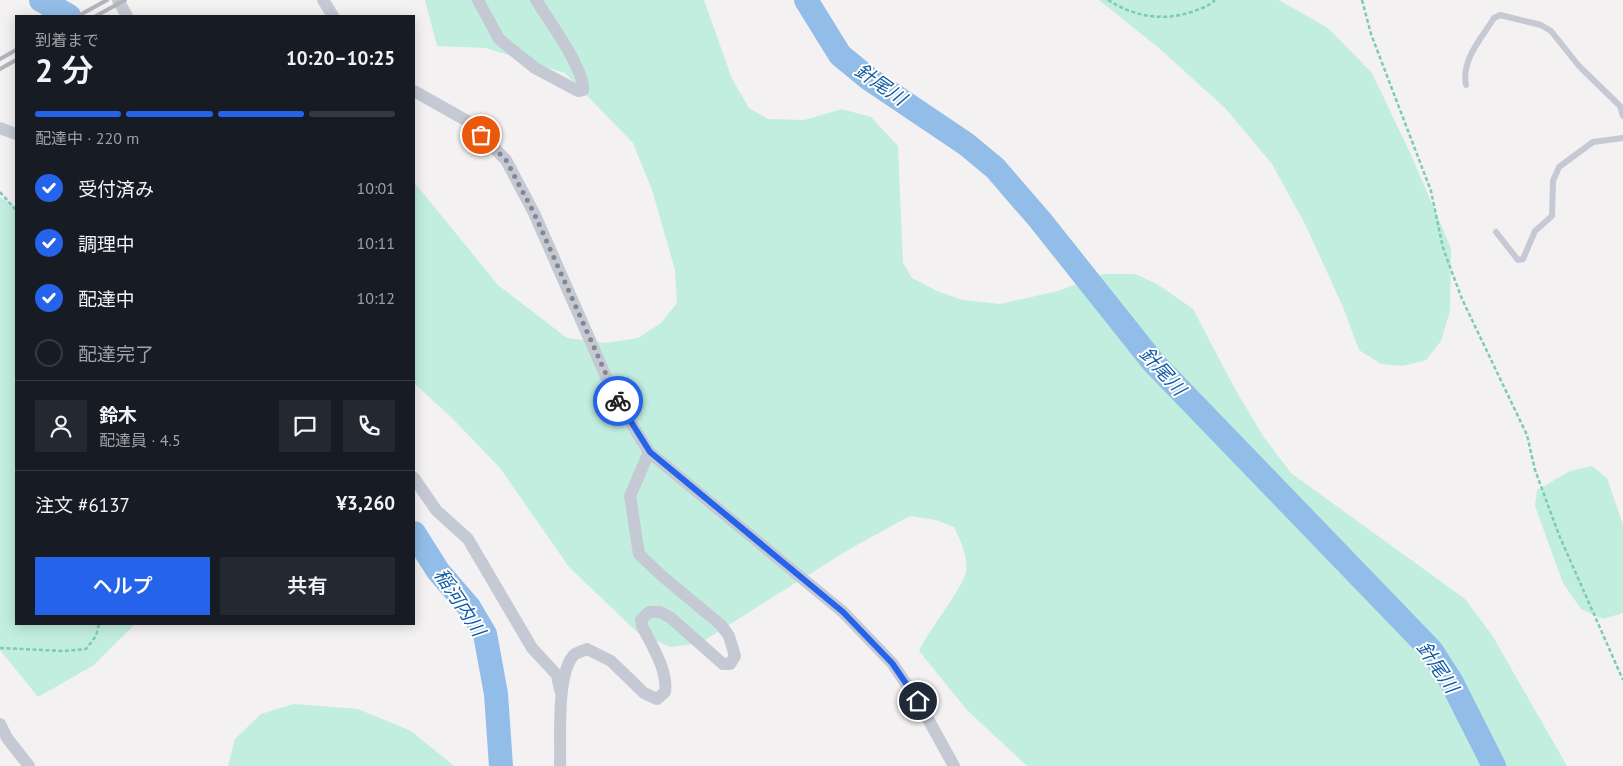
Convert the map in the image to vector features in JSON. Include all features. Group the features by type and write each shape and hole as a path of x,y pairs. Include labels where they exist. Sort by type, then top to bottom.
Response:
{"street":[{"path":"118,0 126,15"},
{"path":"324,0 332,15"},
{"path":"478,0 499,39 535,68 578,91 584,90 576,64 536,0"},
{"path":"415,92 469,122 506,160 534,213 616,397 650,452 849,618 892,663 918,701 954,766"},
{"path":"0,128 15,134"},
{"path":"560,766 562,700 567,667 574,654 587,649 611,661 644,693 656,699 665,692 666,684 659,660 642,626 641,620 649,612 660,612 671,618 723,664 730,664 735,656 729,636 721,625 662,576 639,554 630,496 650,452"},
{"path":"415,479 436,510 468,539 532,648 557,675 562,700"},
{"path":"0,724 7,738 29,766"}],"lane":[{"path":"1466,85 1464,76 1468,58 1494,18 1500,15 1541,25 1551,31 1579,66 1620,106 1623,116"},
{"path":"1496,232 1518,260 1523,259 1535,231 1552,216 1553,181 1559,167 1593,142 1623,138"}],"path":[{"path":"1108,0 1120,8 1143,15 1165,18 1194,11 1210,5 1215,0"},
{"path":"1362,0 1371,34 1431,191 1443,248 1462,300 1527,435 1535,470 1560,535 1623,680"},
{"path":"0,192 15,209"},
{"path":"0,648 64,652 86,649 96,636 99,625"}],"green space":[{"path":"425,0 704,0 732,79 749,108 768,119 804,120 842,109 871,117 898,146 903,263 912,278 939,292 963,300 1000,304 1058,291 1103,274 1135,274 1157,284 1193,309 1235,389 1263,436 1291,473 1465,599 1492,635 1567,766 1027,766 967,710 919,651 964,578 966,559 954,527 936,520 910,516 853,547 700,643 670,647 637,632 569,567 500,468 452,418 415,384 415,183 498,285 567,338 606,343 638,338 661,323 677,303 675,270 652,190 633,143 565,73 486,48 437,46"},
{"path":"1099,0 1279,0 1328,28 1372,73 1411,155 1451,248 1450,311 1441,341 1426,360 1403,366 1381,364 1359,350 1343,307 1305,224 1272,164 1225,108 1160,49"},
{"path":"0,197 15,206 15,625 134,625 94,665 38,697 0,650"},
{"path":"1592,466 1607,478 1623,525 1623,613 1603,619 1581,609 1563,583 1535,506 1537,490 1570,471"},
{"path":"294,704 358,709 411,731 454,766 228,766 235,739 261,714"}],"waterway":[{"name":"稲河内川","path":"41,0 67,15"},
{"name":"針尾川","path":"806,0 840,55 868,78 966,144 995,168 1040,220 1153,362 1431,650 1451,681 1494,766"},
{"name":"稲河内川","path":"415,535 438,571 469,607 485,634 496,694 501,766"}],"railway":[{"path":"80,15 107,0"},
{"path":"98,15 125,0"},
{"path":"0,59 15,51"},
{"path":"0,69 15,61"}],"way so far":[{"path":"481,135 506,160 534,213 618,401"}],"route":[{"path":"618,401 650,452 843,612 892,663 918,701"}]}
